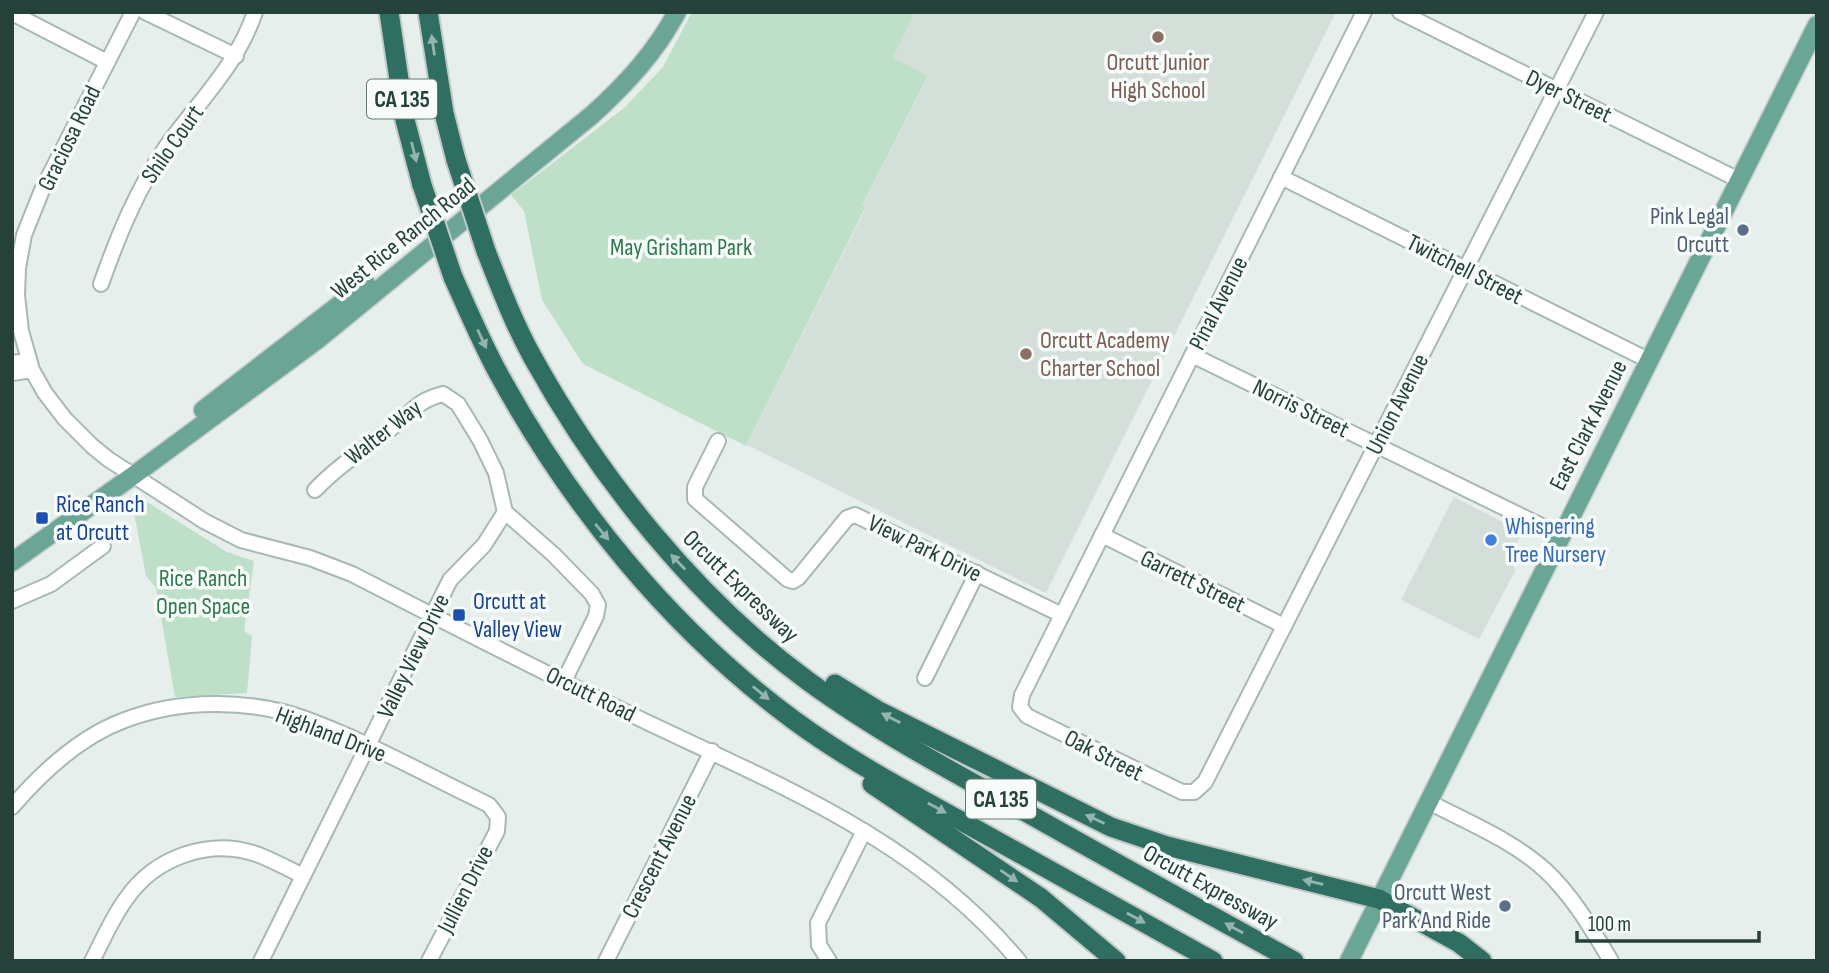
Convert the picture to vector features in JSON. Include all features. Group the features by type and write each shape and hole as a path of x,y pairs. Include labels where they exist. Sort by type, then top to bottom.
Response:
{"highway":[{"name":"CA 135","path":"389,12 405,120 422,185 453,277 494,366 565,483 591,520 645,583 738,675 795,721 877,774 1213,961"},
{"name":"Orcutt Expressway","path":"428,12 444,113 456,160 486,251 532,356 564,410 622,495 667,551 726,611 806,680 863,719 936,763 1294,961"},
{"path":"726,611 843,690 879,711 1111,827 1167,846 1379,900 1459,943 1482,961"},
{"path":"795,721 873,785 1041,898 1116,961"}],"main road":[{"name":"West Rice Ranch Road","path":"129,472 583,110 622,73 665,12"},
{"name":"West Rice Ranch Road","path":"129,472 317,340 592,115 629,81 649,57 677,12"},
{"name":"East Clark Avenue","path":"1349,961 1817,25"},
{"path":"12,551 129,472"},
{"path":"12,562 129,472"}],"street":[{"name":"Graciosa Road","path":"129,472 108,459 77,433 45,393 30,365 20,331 17,295 18,268 24,235 42,190 133,12"},
{"path":"145,12 236,56"},
{"name":"Shilo Court","path":"102,284 117,239 139,192 166,148 236,56 255,12"},
{"name":"Pinal Avenue","path":"1020,707 1022,695 1364,12"},
{"name":"Dyer Street","path":"1400,12 1739,180"},
{"name":"Union Avenue","path":"1194,792 1205,782 1596,12"},
{"path":"12,13 107,62"},
{"name":"Twitchell Street","path":"1281,177 1648,360"},
{"name":"Norris Street","path":"1192,355 1560,535"},
{"path":"12,363 30,365"},
{"path":"12,373 30,365"},
{"name":"Walter Way","path":"315,490 350,458 394,426 424,399 443,394 458,404 480,440 496,473 505,512"},
{"name":"View Park Drive","path":"718,441 695,487 695,499 787,579 793,581 798,578 847,518 855,515 1062,615"},
{"name":"Orcutt Road","path":"129,472 222,532 258,546 329,564 712,751 864,831 902,854 952,892 1019,961"},
{"path":"505,512 554,555 592,594 597,605 596,616 564,681"},
{"name":"Valley View Drive","path":"261,961 450,580 484,545 505,512"},
{"name":"Garrett Street","path":"1102,535 1284,626"},
{"path":"12,601 51,584 103,546"},
{"path":"925,678 976,573"},
{"name":"Highland Drive","path":"12,807 49,768 98,734 125,720 162,709 225,704 265,709 303,718 489,805 498,817"},
{"name":"Oak Street","path":"1020,707 1027,716 1149,778 1182,792 1194,792"},
{"name":"Crescent Avenue","path":"606,961 712,751"},
{"path":"1429,802 1497,838 1545,870 1584,917 1611,961"},
{"name":"Jullien Drive","path":"429,961 496,831 498,817"},
{"path":"829,961 819,945 818,923 864,831"},
{"path":"92,961 125,899 145,875 187,853 216,849 235,850 258,855 303,876"}],"shaded area":[{"path":"915,12 1336,12 1046,593 747,445 865,210 862,207 928,77 893,58"},
{"path":"1454,497 1522,532 1511,556 1515,571 1479,639 1401,600"}],"green space":[{"name":"May Grisham Park","path":"692,12 915,12 893,58 928,76 746,446 583,364 542,300 524,211 511,195 624,108 663,67"},
{"name":"Rice Ranch Open Space","path":"131,497 139,497 227,552 254,561 244,631 252,636 247,693 175,697 156,588 146,576"}],"place":[{"name":"Orcutt Junior High School","path":"1158,37"},
{"name":"Pink Legal Orcutt","path":"1743,230"},
{"name":"Orcutt Academy Charter School","path":"1026,354"},
{"name":"Rice Ranch at Orcutt","path":"42,518"},
{"name":"Whispering Tree Nursery","path":"1491,540"},
{"name":"Orcutt at Valley View","path":"459,615"},
{"name":"Orcutt West Park And Ride","path":"1505,906"}]}
